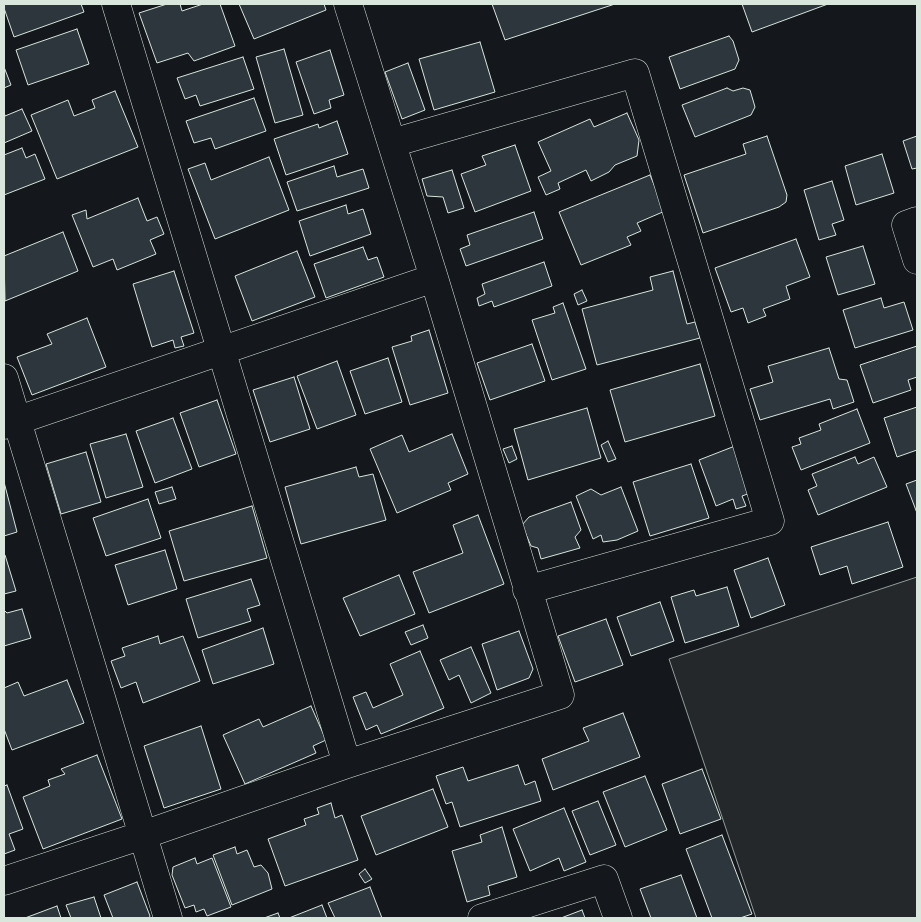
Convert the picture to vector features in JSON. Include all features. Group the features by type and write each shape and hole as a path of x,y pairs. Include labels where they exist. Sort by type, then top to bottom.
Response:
{"street":[{"path":"116,4 347,764"},
{"path":"4,881 347,764 560,695 434,278 348,4"},
{"path":"392,143 635,73 770,521 527,590"},
{"path":"917,221 906,224 917,260"},
{"path":"10,423 434,278"},
{"path":"4,378 10,423 168,918"},
{"path":"482,918 604,879 618,918"}],"shaded area":[{"path":"917,577 917,918 756,918 669,659"}],"building":[{"path":"4,4 81,4 84,12 14,37"},
{"path":"167,4 180,4 182,11 203,4 220,4 235,46 194,61 188,53 157,63 139,13"},
{"path":"239,4 324,4 326,10 254,39"},
{"path":"492,4 615,4 505,40"},
{"path":"742,4 828,4 752,32"},
{"path":"77,29 89,64 28,85 16,50"},
{"path":"729,36 733,41 739,60 735,69 680,89 669,57"},
{"path":"480,42 495,92 434,110 419,59"},
{"path":"284,49 303,115 275,123 256,57"},
{"path":"330,50 344,95 329,100 331,108 314,114 296,62"},
{"path":"243,57 254,89 200,106 196,95 185,99 177,78"},
{"path":"408,63 425,110 402,119 385,72"},
{"path":"4,67 11,85 4,88"},
{"path":"727,88 733,91 743,88 750,90 755,107 751,115 695,137 682,105"},
{"path":"115,91 138,147 57,179 31,115 68,100 74,116 95,108 92,100"},
{"path":"254,98 266,131 215,149 211,138 194,143 186,121"},
{"path":"22,109 32,131 4,143 4,112 5,116"},
{"path":"627,113 639,140 637,156 615,165 609,172 591,181 586,170 558,183 560,189 546,195 538,177 551,171 538,142 590,119 594,127"},
{"path":"337,121 348,154 286,175 274,139 318,124 319,128"},
{"path":"767,136 787,195 786,202 779,207 703,233 684,175 746,154 743,144"},
{"path":"917,136 917,168 912,169 903,141"},
{"path":"515,145 531,191 475,212 461,174 486,165 482,156"},
{"path":"22,148 26,158 35,154 45,179 4,195 4,155"},
{"path":"882,154 894,193 856,205 845,166"},
{"path":"269,157 289,210 215,239 188,169 205,163 211,180"},
{"path":"334,166 337,177 363,169 369,188 297,211 287,182"},
{"path":"452,170 464,208 448,213 443,197 427,196 422,179"},
{"path":"650,175 665,211 637,223 641,231 627,237 631,245 581,265 559,212"},
{"path":"832,181 844,220 832,224 836,235 819,240 804,190"},
{"path":"138,198 147,221 157,217 164,234 150,240 156,254 117,270 113,259 93,267 72,215 86,210 87,219"},
{"path":"346,205 348,214 363,209 371,234 310,256 299,221"},
{"path":"534,212 543,239 466,266 460,249 470,245 467,235"},
{"path":"63,232 78,271 5,301 4,256"},
{"path":"796,239 810,277 786,286 790,299 763,309 766,316 748,323 743,308 731,312 715,268"},
{"path":"863,246 875,284 838,295 826,257"},
{"path":"363,247 368,260 377,257 384,277 326,298 314,264"},
{"path":"297,251 315,297 252,321 235,276"},
{"path":"544,262 552,286 494,307 492,301 479,306 477,298 485,294 482,284"},
{"path":"174,271 194,333 181,337 184,346 175,348 173,340 152,347 133,284"},
{"path":"673,271 687,324 695,322 700,338 597,365 582,309 653,290 650,277"},
{"path":"582,290 587,301 578,305 574,294"},
{"path":"881,298 884,308 904,302 913,330 855,348 843,310"},
{"path":"563,303 586,369 552,380 532,320 555,313 553,307"},
{"path":"87,318 106,367 32,395 17,357 52,344 47,334"},
{"path":"429,330 448,393 410,405 392,347 412,341 411,336"},
{"path":"532,344 545,381 490,400 477,363"},
{"path":"917,346 917,377 908,380 911,390 873,403 860,365"},
{"path":"829,348 839,379 847,380 854,402 833,409 830,399 760,420 750,389 773,382 768,366"},
{"path":"388,358 402,402 365,414 350,371"},
{"path":"337,361 356,415 317,429 297,376"},
{"path":"700,364 715,416 625,442 610,390"},
{"path":"294,377 310,429 270,442 253,390"},
{"path":"217,400 236,454 199,467 180,413"},
{"path":"917,407 917,450 897,457 884,418"},
{"path":"587,408 601,458 528,480 514,429"},
{"path":"857,409 870,443 801,470 792,447 801,444 799,438 821,430 819,424"},
{"path":"173,418 192,469 155,483 136,431"},
{"path":"126,434 143,487 106,498 90,444"},
{"path":"452,434 468,474 448,483 451,490 397,513 370,449 402,435 409,452"},
{"path":"608,441 616,459 608,462 601,445"},
{"path":"512,446 517,459 509,463 503,449"},
{"path":"735,446 753,492 742,496 746,506 736,509 733,499 716,506 699,460"},
{"path":"86,452 101,502 61,514 46,464"},
{"path":"855,457 858,464 874,457 887,487 818,515 808,490 817,486 812,474"},
{"path":"691,464 709,518 650,536 633,482"},
{"path":"356,467 359,477 373,474 386,520 301,544 285,487"},
{"path":"917,480 917,513 906,484"},
{"path":"4,482 17,532 4,536"},
{"path":"172,487 176,499 159,504 155,492"},
{"path":"621,487 638,531 617,540 603,542 601,535 593,539 576,496 591,489 601,495"},
{"path":"148,499 161,538 106,556 93,518"},
{"path":"571,502 581,530 575,537 580,548 541,559 538,548 531,546 522,525 529,517"},
{"path":"252,506 267,558 184,581 169,531"},
{"path":"478,515 504,584 429,613 413,572 463,553 453,525"},
{"path":"888,522 903,567 852,584 847,566 820,575 811,547"},
{"path":"165,550 177,589 128,605 115,565"},
{"path":"4,555 16,591 4,594"},
{"path":"768,558 785,605 751,618 734,570"},
{"path":"399,575 415,614 360,636 343,598"},
{"path":"251,579 260,605 247,609 251,621 198,638 186,599"},
{"path":"727,587 739,626 685,643 671,597 694,590 696,596"},
{"path":"660,602 674,641 631,656 617,617"},
{"path":"22,609 31,638 4,646 4,610 7,613"},
{"path":"606,619 623,665 575,682 558,636"},
{"path":"423,625 428,638 411,645 405,632"},
{"path":"263,628 274,664 213,684 202,650"},
{"path":"519,631 533,669 529,678 497,690 482,644"},
{"path":"158,636 160,644 183,636 200,681 143,703 136,682 121,688 111,661 125,656 122,648"},
{"path":"471,647 491,693 471,703 459,675 449,680 440,660"},
{"path":"420,651 444,708 381,734 377,725 366,730 353,697 366,692 373,708 403,695 390,664"},
{"path":"67,680 84,723 12,750 4,729 4,688 18,682 24,696"},
{"path":"311,706 326,740 313,746 316,753 245,784 223,735 259,719 263,727"},
{"path":"623,713 640,757 553,790 542,759 589,741 583,728"},
{"path":"201,726 221,789 164,808 144,746"},
{"path":"97,755 122,819 43,849 23,797 50,786 48,780 65,774 61,769"},
{"path":"518,765 525,785 535,781 541,801 460,827 452,802 446,804 436,776 463,767 468,781"},
{"path":"702,769 721,819 680,834 662,784"},
{"path":"645,776 667,830 625,847 603,792"},
{"path":"7,785 23,829 9,834 15,850 4,854 4,786"},
{"path":"433,789 448,827 376,855 361,816"},
{"path":"598,801 616,845 590,855 572,811"},
{"path":"331,803 335,818 342,815 358,860 285,886 268,839 306,825 304,819 319,814 317,808"},
{"path":"564,808 586,862 564,871 559,858 530,871 513,829"},
{"path":"502,827 517,877 488,886 490,895 467,902 452,851 482,842 480,835"},
{"path":"722,835 752,914 740,918 712,918 686,849"},
{"path":"235,847 237,854 247,850 254,867 261,865 268,873 272,889 232,905 213,855"},
{"path":"195,858 197,864 212,858 231,907 207,916 204,909 196,912 194,905 185,908 172,875 173,867"},
{"path":"365,869 372,879 365,883 359,874"},
{"path":"681,875 697,918 651,918 640,889"},
{"path":"137,882 150,916 149,918 113,918 104,895"},
{"path":"370,887 382,918 335,918 328,903"},
{"path":"94,897 101,918 71,918 66,905"},
{"path":"322,905 327,918 289,918"},
{"path":"57,906 61,918 25,918"},
{"path":"582,910 585,918 561,918"},
{"path":"278,913 280,918 264,918"}]}
